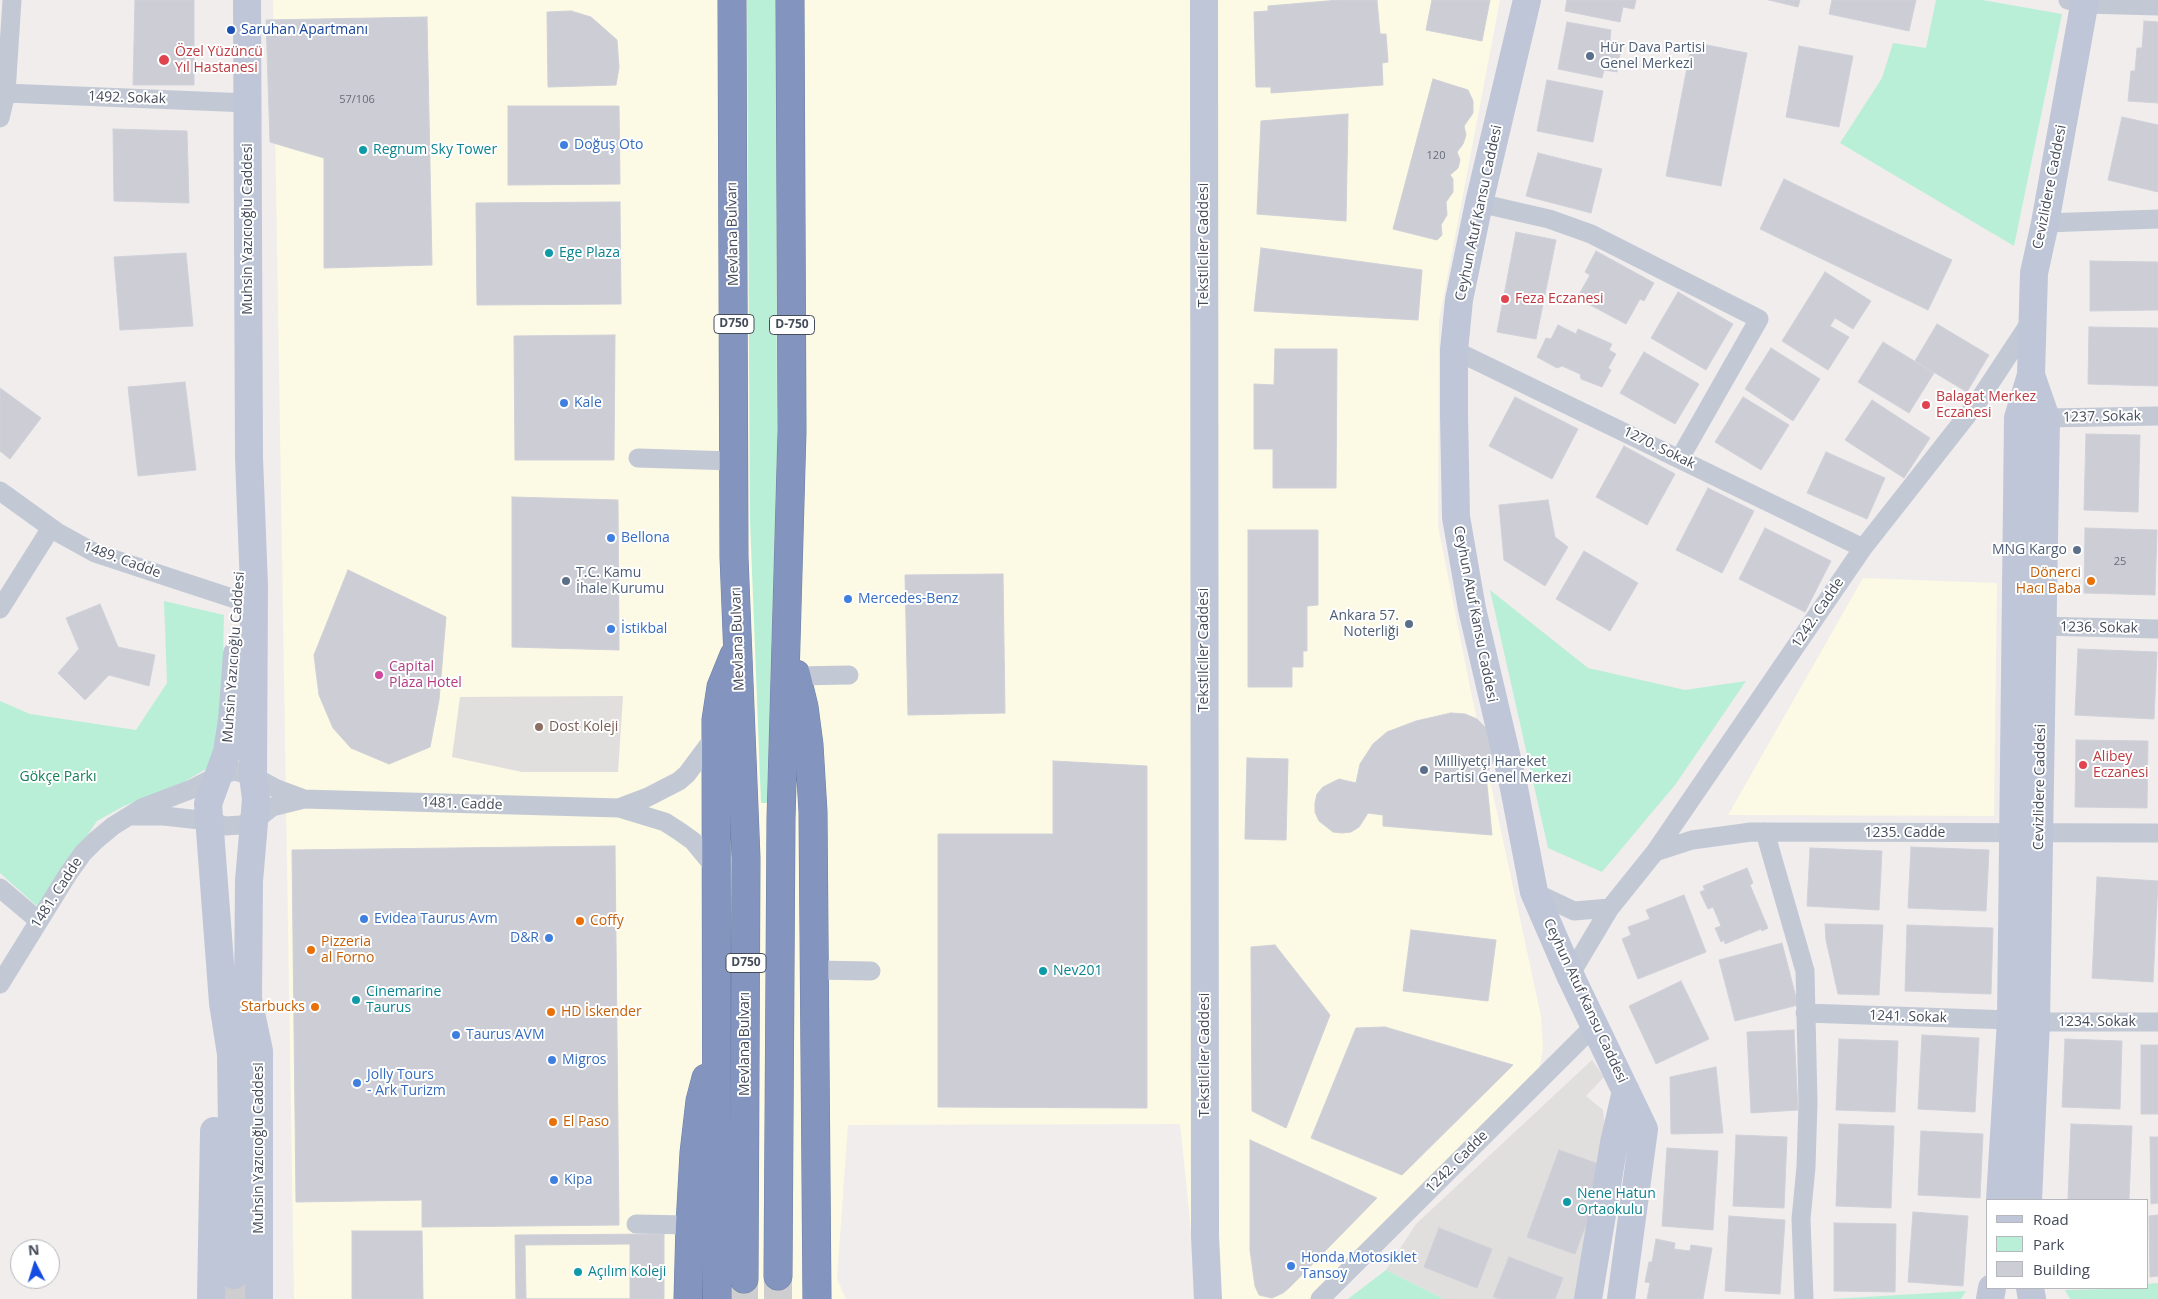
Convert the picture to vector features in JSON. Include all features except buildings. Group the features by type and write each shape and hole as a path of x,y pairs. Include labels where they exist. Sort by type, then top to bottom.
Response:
{"highway":[{"name":"Mevlana Bulvarı","path":"732,0 733,461 746,858 744,1279"},
{"name":"D-750","path":"787,649 792,431 790,0"},
{"path":"717,1298 716,720 727,669 738,648"},
{"path":"787,649 804,706 809,746 815,970 817,1298"},
{"name":"D750","path":"778,1276 781,819 787,649"},
{"path":"688,1299 690,1224 700,1101 703,1084 717,1055"}],"main road":[{"name":"Muhsin Yazıcıoğlu Caddesi","path":"235,1292 258,1052 236,1001 209,821 209,796 227,752 245,596 249,458 247,0"},
{"name":"Tekstilciler Caddesi","path":"1204,0 1205,1205 1208,1299"},
{"name":"Ceyhun Atuf Kansu Caddesi","path":"1527,0 1479,203 1459,300 1454,350 1456,517 1472,609 1514,788 1534,892 1570,975 1644,1129 1621,1299"},
{"name":"Cevizlidere Caddesi","path":"2028,1199 2023,1021 2026,833 2018,418 2031,375 2031,321 2034,273 2045,223 2079,1"},
{"name":"Cevizlidere Caddesi","path":"2026,833 2041,626 2046,418 2031,375"},
{"name":"Muhsin Yazıcıoğlu Caddesi","path":"235,1292 231,1054 256,799 245,596"},
{"name":"Muhsin Yazıcıoğlu Caddesi","path":"235,1292 216,1050 236,1001"},
{"name":"Cevizlidere Caddesi","path":"2000,1199 2023,1021"},
{"name":"Ceyhun Atuf Kansu Caddesi","path":"1588,1299 1614,1143 1626,1091"},
{"name":"Ceyhun Atuf Kansu Caddesi","path":"1606,1299 1630,1144 1630,1118 1626,1091"},
{"path":"1192,1299 1205,1205"}],"street":[{"path":"0,118 6,93 12,0"},
{"path":"2079,1 2158,6"},
{"name":"1492. Sokak","path":"6,93 248,103"},
{"path":"1479,203 1549,219 1591,234 1759,319 1680,458"},
{"path":"2045,223 2158,219"},
{"name":"1242. Cadde","path":"1570,975 1610,908 1656,852 1862,548 1977,404 2031,321"},
{"name":"1270. Sokak","path":"1454,350 1680,458 1862,548"},
{"name":"1237. Sokak","path":"2046,418 2158,416"},
{"path":"638,458 733,461"},
{"name":"1489. Cadde","path":"0,491 51,528 95,553 198,586 216,594 245,596"},
{"path":"0,609 51,528"},
{"name":"1236. Sokak","path":"2041,626 2158,629"},
{"path":"796,676 849,675"},
{"name":"1481. Cadde","path":"619,808 648,797 678,781 687,774 716,735"},
{"name":"1481. Cadde","path":"0,984 83,853 107,831 142,808 166,797 192,789 219,775 235,771 254,776 277,789 304,799"},
{"name":"1481. Cadde","path":"129,816 164,816 209,821 226,826 253,822 272,807 304,799 619,808 665,822 672,826 693,841 716,869"},
{"path":"1765,832 1805,971 1808,1103 1806,1167 1800,1219 1804,1299"},
{"name":"1235. Cadde","path":"1656,852 1679,843 1706,837 1765,832 2158,833"},
{"path":"0,888 39,921"},
{"path":"1534,892 1574,911 1610,908"},
{"path":"815,970 871,971"},
{"name":"1241. Sokak","path":"1805,1013 2023,1021"},
{"name":"1234. Sokak","path":"2023,1021 2158,1022"},
{"name":"1242. Cadde","path":"1320,1299 1594,1026"},
{"path":"636,1224 690,1224"}],"shaded area":[{"path":"273,0 1500,0 1439,321 1438,526 1471,692 1541,1016 1543,1049 1536,1086 1310,1299 1198,1299 1180,1124 848,1125 837,1279 846,1299 294,1299"},
{"path":"1863,578 1997,583 1994,816 1728,815"},
{"name":"Dost Koleji","path":"623,696 618,772 522,772 452,757 460,697"},
{"path":"1592,1060 1604,1077 1586,1096 1603,1110 1606,1138 1577,1299 1444,1299 1386,1270 1416,1224"}],"green space":[{"path":"747,0 776,0 777,451 767,803 761,803 750,520"},
{"path":"1936,0 1982,0 2062,14 2014,246 1840,143 1882,78 1893,43 1926,48"},
{"path":"1490,590 1588,668 1685,690 1746,681 1675,785 1602,872 1548,848"},
{"name":"Gökçe Parkı","path":"164,601 224,615 221,751 216,763 179,785 124,806 97,821 38,907 0,873 0,701 30,714 136,730 167,683"},
{"path":"1386,1270 1444,1299 1348,1299"},
{"path":"2158,1283 2158,1299 2070,1299 2065,1290 2148,1289 2148,1284"},
{"path":"1966,1291 1961,1299 1831,1299"}],"tunnel":[{"path":"234,1275 234,1299"},
{"path":"778,1276 778,1299"},
{"path":"744,1279 744,1299"}],"place":[{"name":"Saruhan Apartmanı","path":"231,30"},
{"name":"Hür Dava Partisi Genel Merkezi","path":"1590,56"},
{"name":"Özel Yüzüncü Yıl Hastanesi","path":"164,60"},
{"name":"Doğuş Oto","path":"564,145"},
{"name":"Regnum Sky Tower","path":"363,150"},
{"name":"Ege Plaza","path":"549,253"},
{"name":"Feza Eczanesi","path":"1505,299"},
{"name":"Kale","path":"564,403"},
{"name":"Balagat Merkez Eczanesi","path":"1926,405"},
{"name":"Bellona","path":"611,538"},
{"name":"MNG Kargo","path":"2077,550"},
{"name":"T.C. Kamu İhale Kurumu","path":"566,581"},
{"name":"Dönerci Hacı Baba","path":"2091,581"},
{"name":"Mercedes-Benz","path":"848,599"},
{"name":"Ankara 57. Noterliği","path":"1409,624"},
{"name":"İstikbal","path":"611,629"},
{"name":"Capital Plaza Hotel","path":"379,675"},
{"name":"Dost Koleji","path":"539,727"},
{"name":"Alibey Eczanesi","path":"2083,765"},
{"name":"Milliyetçi Hareket Partisi Genel Merkezi","path":"1424,770"},
{"name":"Evidea Taurus Avm","path":"364,919"},
{"name":"Coffy","path":"580,921"},
{"name":"D&R","path":"549,938"},
{"name":"Pizzeria al Forno","path":"311,950"},
{"name":"Nev201","path":"1043,971"},
{"name":"Cinemarine Taurus","path":"356,1000"},
{"name":"Starbucks","path":"315,1007"},
{"name":"HD İskender","path":"551,1012"},
{"name":"Taurus AVM","path":"456,1035"},
{"name":"Migros","path":"552,1060"},
{"name":"Jolly Tours - Ark Turizm","path":"357,1083"},
{"name":"El Paso","path":"553,1122"},
{"name":"Kipa","path":"554,1180"},
{"name":"Nene Hatun Ortaokulu","path":"1567,1202"},
{"name":"Honda Motosiklet Tansoy","path":"1291,1266"},
{"name":"Açılım Koleji","path":"578,1272"}]}
